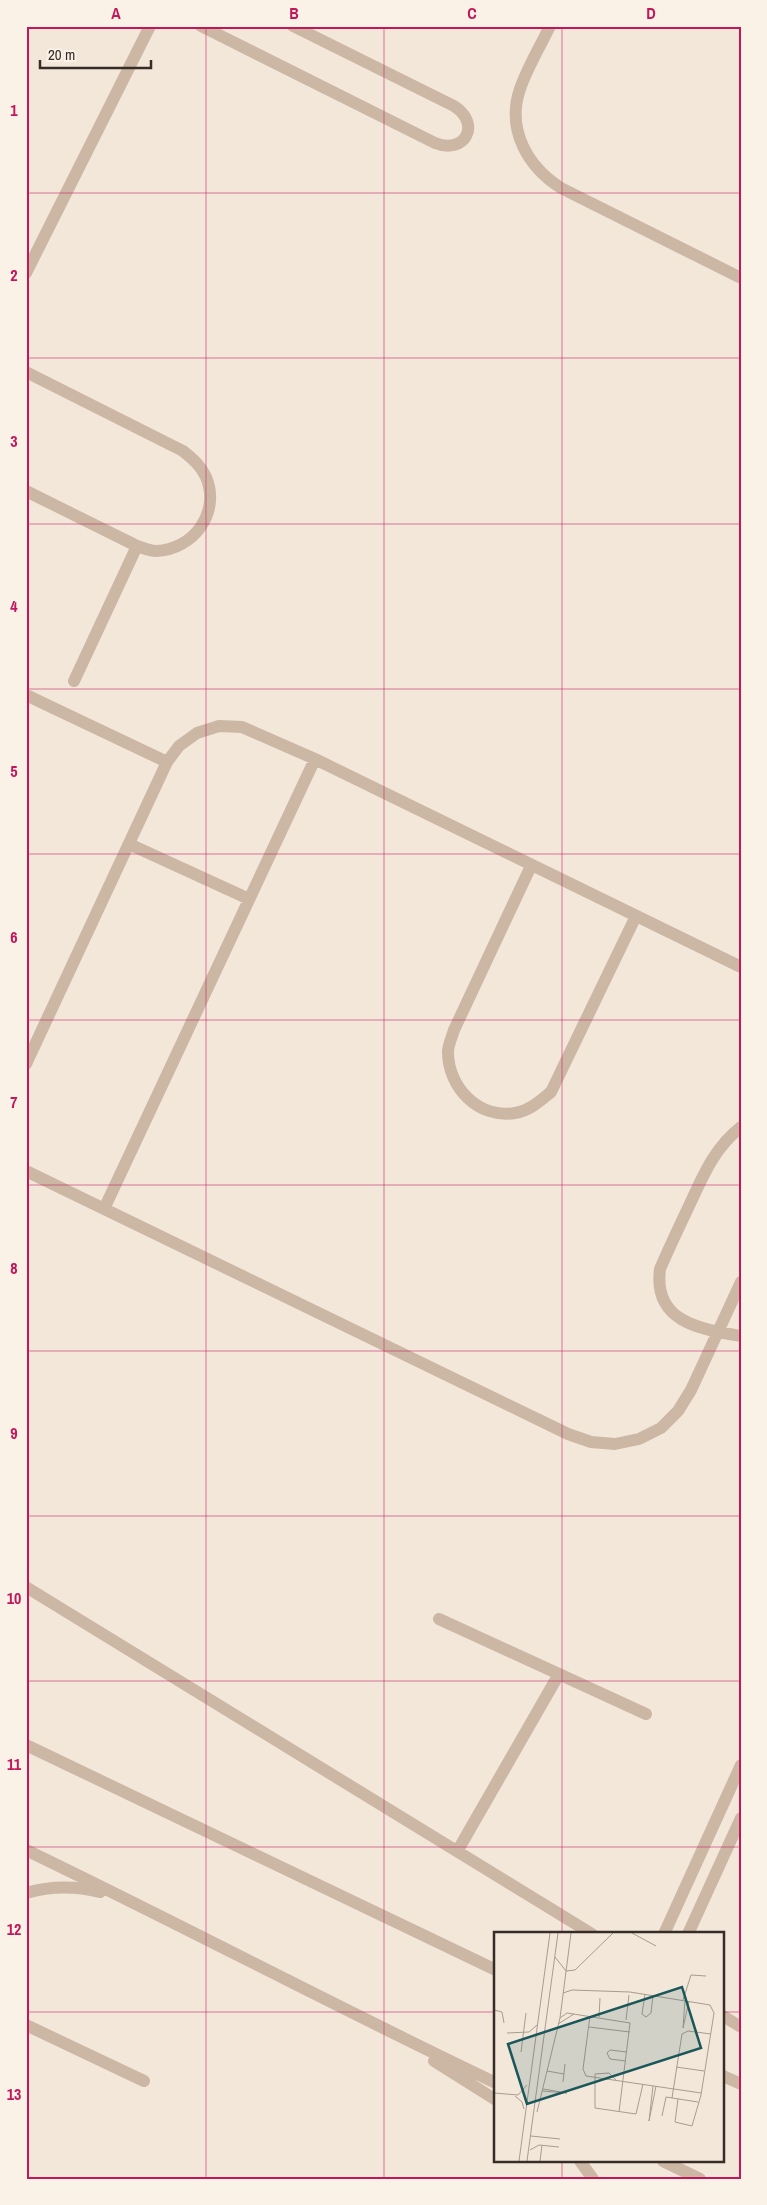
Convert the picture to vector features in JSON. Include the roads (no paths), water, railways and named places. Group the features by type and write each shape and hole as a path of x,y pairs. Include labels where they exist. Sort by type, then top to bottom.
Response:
{"street":[{"path":"201,26 435,143 443,146 452,146 460,143 466,136 469,126 467,118 454,106 293,26"},
{"path":"550,26 519,90 516,109 517,128 522,147 532,164 545,178 561,188 741,278"},
{"path":"26,273 148,27"},
{"path":"26,372 183,451 197,462 206,477 210,495 208,513 201,528 188,541 171,549 154,551 137,546 26,491"},
{"path":"74,681 137,546"},
{"path":"26,695 167,762"},
{"path":"27,1062 167,762 179,746 197,733 219,726 242,727 315,759 741,968"},
{"path":"104,1209 315,759"},
{"path":"129,844 249,899"},
{"path":"531,866 454,1030 448,1050 450,1071 453,1078 459,1090 474,1105 494,1112 515,1113 535,1105 551,1092 636,916"},
{"path":"741,1127 717,1150 707,1167 660,1269 658,1282 661,1295 670,1310 684,1322 718,1332 741,1336"},
{"path":"26,1171 568,1434 591,1442 615,1444 639,1439 661,1428 678,1411 687,1397 741,1282"},
{"path":"26,1587 458,1850 589,1932"},
{"path":"439,1619 646,1714"},
{"path":"458,1850 560,1674"},
{"path":"26,1745 494,1969"},
{"path":"665,1932 741,1765"},
{"path":"689,1932 741,1818"},
{"path":"26,1850 126,1898 385,2030 494,2082"},
{"path":"26,1893 43,1888 86,1888 126,1898"},
{"path":"724,2017 741,2027"},
{"path":"26,2026 144,2081"},
{"path":"385,2030 494,2099"},
{"path":"724,2076 741,2084"},
{"path":"581,2162 593,2179"},
{"path":"665,2162 700,2179"}]}
